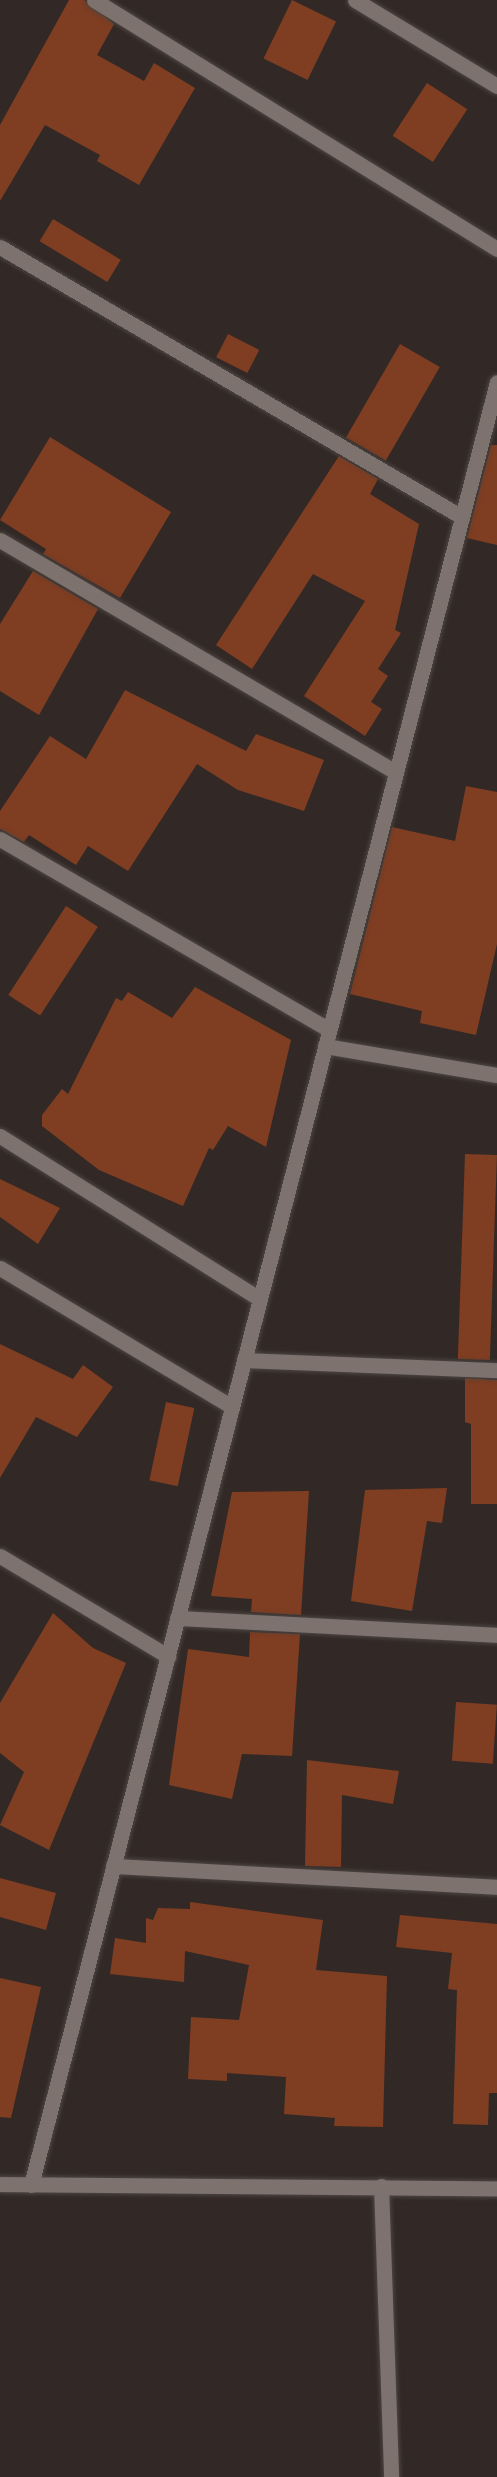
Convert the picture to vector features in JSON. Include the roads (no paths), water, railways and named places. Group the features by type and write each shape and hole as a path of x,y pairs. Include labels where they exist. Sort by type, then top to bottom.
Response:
{"street":[{"path":"94,0 497,249"},
{"path":"355,0 497,86"},
{"path":"0,247 462,516"},
{"path":"31,2184 497,382"},
{"path":"0,540 396,772"},
{"path":"0,839 329,1030"},
{"path":"325,1046 497,1075"},
{"path":"0,1136 260,1299"},
{"path":"0,1268 232,1407"},
{"path":"244,1360 497,1370"},
{"path":"0,1556 168,1656"},
{"path":"177,1618 497,1635"},
{"path":"114,1866 497,1887"},
{"path":"0,2184 497,2188"},
{"path":"381,2186 391,2477"}]}
